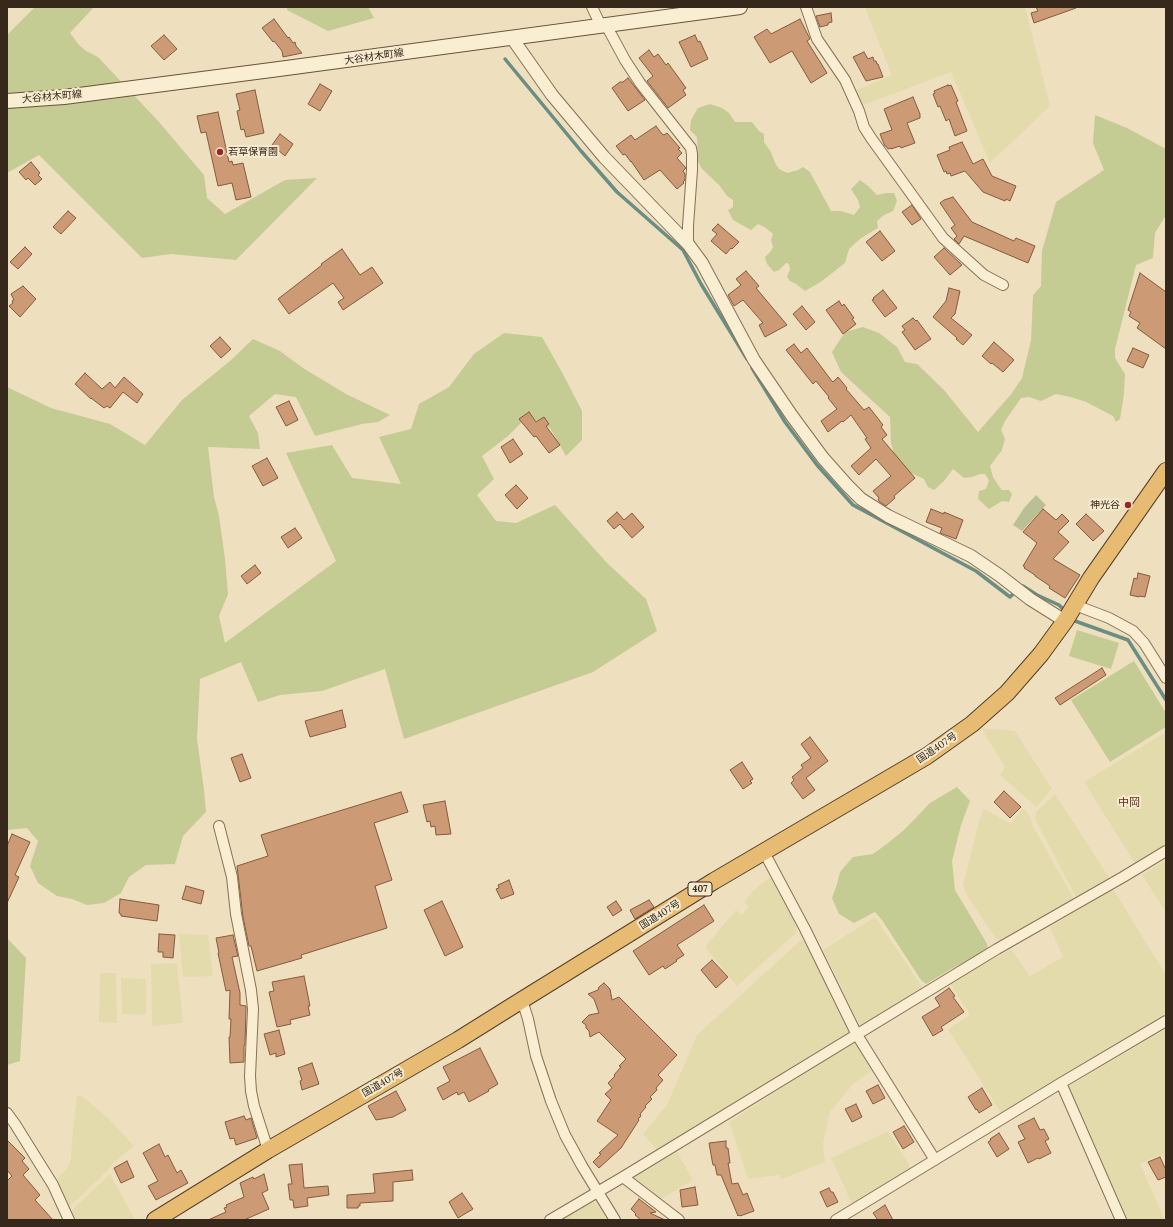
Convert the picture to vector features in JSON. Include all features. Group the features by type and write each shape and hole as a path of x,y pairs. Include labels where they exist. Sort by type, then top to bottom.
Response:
{"highway":[{"name":"国道407号","path":"155,1220 268,1150 451,1044 714,881 927,756 972,724 1014,685 1042,654 1066,621 1091,578 1166,471"}],"main road":[{"name":"大谷材木町線","path":"7,101 84,94 740,7"}],"street":[{"path":"592,7 640,83 691,148 692,170 688,244"},
{"path":"806,7 817,39 845,80 859,111 864,127 871,138 943,238 984,275 1003,285"},
{"path":"512,38 552,95 604,157 688,244 702,263 754,360 823,458 847,485 861,499 888,516 972,556 1030,599 1066,621"},
{"path":"1075,605 1108,618 1133,631 1144,643 1166,678"},
{"path":"219,826 232,877 236,914 251,990 253,1009 250,1076 251,1091 254,1106 268,1150"},
{"path":"550,1220 997,949 1166,851"},
{"path":"764,852 805,929 857,1035 935,1160"},
{"path":"522,1000 528,1019 536,1056 551,1101 565,1135 615,1220"},
{"path":"836,1220 1166,1021"},
{"path":"1061,1083 1121,1220"},
{"path":"7,1113 53,1185 69,1220"},
{"path":"623,1177 679,1220"}],"shaded area":[{"path":"1025,7 1050,106 990,163 951,72 861,106 854,91 892,75 865,8"},
{"path":"981,728 1015,731 1052,789 1036,807 1000,775 1005,767"},
{"path":"1166,732 1166,846 1136,865 1084,782"},
{"path":"1055,794 1110,879 1076,897 1035,819 1036,812"},
{"path":"1023,808 1029,815 1033,826 1074,899 1000,940 996,939 968,897 963,885 979,821 984,809 1011,824"},
{"path":"1166,860 1166,912 1142,875"},
{"path":"770,877 797,927 796,933 737,986 705,947 736,910 741,915 749,907 744,902 752,892"},
{"path":"1113,889 1166,975 1166,1013 1001,1113 948,1029 970,1015 950,983 1011,949 1030,976 1063,957 1050,927"},
{"path":"875,917 922,987 863,1025 859,1024 823,950"},
{"path":"179,934 208,935 213,976 183,977"},
{"path":"801,940 806,942 851,1030 849,1034 657,1150 643,1134 667,1105 697,1035"},
{"path":"177,963 183,1023 152,1026 151,964"},
{"path":"100,973 116,973 117,1023 99,1022"},
{"path":"121,978 146,979 146,1015 122,1014"},
{"path":"1166,1029 1166,1163 1162,1154 1140,1164 1165,1220 1126,1220 1067,1087"},
{"path":"853,1042 858,1042 873,1070 853,1084 830,1112 823,1144 825,1162 782,1179 778,1175 748,1179 729,1122"},
{"path":"77,1096 82,1096 109,1119 134,1146 113,1163 107,1171 68,1208 57,1178 68,1168 71,1157"},
{"path":"888,1131 911,1168 852,1204 831,1158"},
{"path":"677,1152 693,1180 660,1200 632,1179"},
{"path":"110,1174 134,1218 131,1220 74,1220 70,1212"},
{"path":"591,1202 597,1203 607,1220 562,1220"}],"green space":[{"path":"35,7 94,7 70,33 79,45 86,51 98,57 159,122 204,175 207,198 225,214 285,180 317,178 236,260 171,254 142,258 39,155 7,173 7,35"},
{"path":"287,7 368,7 374,18 328,31 287,10"},
{"path":"710,104 722,108 729,113 735,122 752,122 759,131 764,134 764,142 771,152 779,169 787,173 803,167 810,172 831,211 841,211 854,215 860,207 858,200 851,189 860,180 877,195 894,193 897,201 893,211 884,215 877,221 878,228 861,238 849,249 845,263 822,281 805,291 790,281 787,277 790,269 789,264 786,263 779,270 774,272 767,264 765,257 773,247 771,240 773,234 758,224 751,230 733,220 728,210 733,207 733,200 727,196 719,185 702,169 698,162 697,137 690,130 691,120 698,108"},
{"path":"1095,115 1127,128 1166,149 1166,215 1155,233 1153,258 1136,265 1115,349 1115,358 1125,374 1124,394 1120,419 1116,422 1113,416 1086,402 1071,397 1056,394 1041,401 1029,397 1021,398 1005,421 1001,430 1005,439 1002,450 990,466 993,477 998,485 1002,490 1009,490 1012,494 1009,502 1002,501 989,509 978,499 979,491 986,489 989,480 985,474 964,478 953,469 944,481 934,490 928,487 924,479 911,473 896,461 891,443 890,417 841,372 832,352 845,332 863,327 879,333 897,347 905,362 917,364 944,390 978,432 1012,393 1022,378 1031,340 1033,295 1041,286 1042,251 1056,202 1104,170 1093,143"},
{"path":"504,333 542,337 582,411 582,440 566,456 550,428 528,416 508,436 482,456 494,479 477,495 496,521 516,523 555,505 607,563 646,599 657,631 593,672 404,739 385,669 322,691 280,695 258,702 241,662 200,679 197,739 206,812 183,836 175,864 146,865 129,877 121,893 104,903 87,905 72,899 57,896 38,883 30,866 38,841 27,828 7,830 7,387 51,408 110,424 145,445 182,400 230,361 253,339 280,351 303,368 346,394 390,415 378,422 362,424 315,436 296,397 275,394 249,416 258,433 260,449 208,447 214,497 219,516 225,559 228,594 219,616 225,643 336,561 286,453 332,445 352,478 401,484 379,437 411,429 419,404 449,387 474,354"},
{"path":"1036,495 1046,505 1022,531 1013,525 1024,508"},
{"path":"1077,630 1119,643 1111,669 1069,656"},
{"path":"1134,661 1166,713 1166,727 1110,762 1071,700"},
{"path":"957,787 970,801 961,825 952,861 955,890 988,947 983,953 951,969 926,984 921,980 882,920 875,912 854,923 839,914 832,898 840,872 853,857 873,854 904,830 930,803"},
{"path":"7,938 26,958 20,1061 7,1065"}],"building":[{"path":"1036,7 1076,8 1034,23 1031,13 1038,11"},
{"path":"831,13 832,22 828,23 828,25 820,27 816,16"},
{"path":"274,19 288,38 289,37 293,43 295,42 296,46 302,53 283,57 282,51 262,28"},
{"path":"800,19 810,39 807,41 827,73 811,83 792,51 770,63 754,37 767,29 771,34"},
{"path":"164,35 177,49 164,60 151,46"},
{"path":"695,35 698,42 700,41 708,59 691,67 679,42"},
{"path":"649,50 654,57 658,54 666,65 668,63 686,88 683,90 686,95 668,108 647,81 653,76 639,58"},
{"path":"864,52 868,59 873,57 874,61 878,64 883,77 866,81 853,57"},
{"path":"628,78 645,100 628,111 612,88"},
{"path":"320,84 332,91 320,111 308,104"},
{"path":"951,85 958,101 956,102 967,131 955,136 949,119 946,121 933,94 935,93 934,91"},
{"path":"255,90 264,133 246,137 244,129 241,130 237,111 240,110 236,94"},
{"path":"913,97 920,114 920,118 907,123 915,143 901,148 900,146 888,149 885,146 880,134 892,130 884,109"},
{"path":"218,112 229,162 232,161 233,165 243,163 251,197 236,200 232,183 218,186 206,132 201,133 197,116"},
{"path":"656,126 662,134 664,135 667,133 680,148 678,149 682,153 677,158 686,168 683,171 685,174 685,180 683,182 684,183 677,189 660,170 644,180 631,161 625,154 623,155 616,146 631,135 635,140"},
{"path":"280,134 293,144 285,156 272,145"},
{"path":"962,142 973,164 983,159 992,176 1016,186 1010,201 1006,199 1005,201 983,192 965,171 951,176 950,173 947,174 946,171 944,172 937,155 950,150 949,147"},
{"path":"31,162 40,173 38,175 42,179 35,185 28,178 26,180 19,172"},
{"path":"953,197 972,222 1014,241 1016,238 1035,246 1028,263 964,236 959,244 954,239 957,236 951,228 955,225 940,203"},
{"path":"912,205 921,219 912,225 902,212"},
{"path":"68,211 76,218 61,234 53,227"},
{"path":"718,224 739,242 726,254 711,241 717,234 712,230"},
{"path":"880,231 895,251 882,261 866,242"},
{"path":"25,247 32,254 18,269 10,262"},
{"path":"944,248 962,265 950,275 934,257"},
{"path":"342,249 360,275 372,267 383,283 343,310 338,302 344,298 333,283 289,314 278,299"},
{"path":"746,271 759,286 756,288 787,325 765,337 759,325 763,323 743,300 734,306 728,295 741,285 736,279"},
{"path":"1140,273 1166,292 1166,349 1137,328 1140,323 1129,316 1131,312 1128,310"},
{"path":"23,286 36,299 20,317 9,306 14,300 11,294"},
{"path":"949,288 960,291 955,314 951,318 972,335 963,345 933,317 946,301"},
{"path":"883,290 897,308 885,317 872,300"},
{"path":"839,301 842,306 844,304 854,318 852,319 856,324 843,334 826,310"},
{"path":"802,306 815,322 806,330 793,314"},
{"path":"913,318 916,321 917,320 931,339 915,350 902,332 905,330 902,326"},
{"path":"220,337 231,349 221,358 210,346"},
{"path":"994,342 1014,360 1003,372 982,356"},
{"path":"794,344 801,353 807,348 833,382 838,377 864,410 869,407 883,425 881,427 887,435 882,439 915,478 894,496 895,498 886,506 878,500 879,498 873,491 891,476 876,459 859,475 851,466 871,448 865,439 867,438 851,415 828,432 821,421 837,409 816,381 813,384 786,350"},
{"path":"1133,348 1149,355 1143,368 1127,361"},
{"path":"85,373 102,389 110,382 115,388 124,377 143,394 137,403 123,392 110,408 107,406 104,408 91,399 75,384"},
{"path":"289,401 298,420 286,426 276,407"},
{"path":"529,412 536,422 544,417 549,424 546,426 560,445 549,453 536,436 534,437 519,419"},
{"path":"513,439 523,454 510,463 501,447"},
{"path":"267,458 278,478 263,486 252,466"},
{"path":"516,485 528,498 517,509 505,495"},
{"path":"931,509 944,514 944,512 963,520 956,539 940,533 942,528 926,522"},
{"path":"1043,509 1056,520 1062,514 1069,521 1058,532 1069,542 1053,559 1080,575 1065,598 1049,588 1050,586 1023,566 1037,543 1023,532"},
{"path":"617,512 624,520 632,513 644,527 632,538 620,524 614,529 607,521"},
{"path":"1086,514 1104,531 1093,541 1076,524"},
{"path":"295,528 302,538 288,548 281,537"},
{"path":"255,565 261,573 247,584 241,576"},
{"path":"1138,573 1150,576 1145,597 1130,595 1134,578 1137,579"},
{"path":"1102,668 1106,675 1060,705 1055,698"},
{"path":"342,710 346,727 310,737 305,721"},
{"path":"810,737 828,761 806,778 815,790 803,799 791,783 794,780 792,777 803,768 801,765 811,758 801,744"},
{"path":"242,754 251,778 240,782 231,758"},
{"path":"742,762 753,779 750,781 752,783 743,789 730,770"},
{"path":"1004,791 1021,807 1010,818 994,802"},
{"path":"401,792 408,812 374,823 392,880 375,886 387,928 301,955 302,958 257,971 251,946 249,946 243,917 237,866 268,856 261,835"},
{"path":"445,801 451,834 436,835 435,826 431,827 430,821 427,822 423,805"},
{"path":"12,834 30,842 15,875 19,877 7,903 7,846"},
{"path":"509,880 514,894 501,899 496,889 499,888 498,885"},
{"path":"186,886 204,891 201,904 182,899"},
{"path":"120,899 159,905 157,921 121,916 119,913"},
{"path":"649,900 654,907 635,919 630,910"},
{"path":"442,901 463,947 445,956 424,910"},
{"path":"616,901 622,910 613,916 607,907"},
{"path":"704,905 714,921 677,945 684,955 676,960 677,961 665,969 663,966 649,975 633,951"},
{"path":"159,934 175,935 173,958 163,957 163,952 158,952"},
{"path":"233,935 238,956 232,957 240,993 240,1005 246,1007 244,1062 230,1063 230,990 226,991 216,938"},
{"path":"712,960 728,977 716,988 701,970"},
{"path":"304,976 310,1006 308,1006 310,1015 290,1020 291,1024 277,1027 269,992 274,991 272,982"},
{"path":"604,983 610,989 612,1000 619,997 677,1055 658,1075 663,1080 656,1088 657,1090 650,1097 652,1099 645,1106 646,1107 640,1114 641,1116 638,1119 639,1120 621,1148 599,1168 593,1162 601,1154 599,1153 618,1135 597,1121 611,1100 605,1094 612,1088 608,1083 621,1067 619,1066 626,1059 599,1032 590,1037 586,1025 582,1022 589,1015 599,1013 594,999 588,994 598,990"},
{"path":"949,988 955,996 953,997 964,1012 941,1027 943,1030 933,1036 922,1017 940,1006 935,998"},
{"path":"279,1030 285,1054 276,1057 276,1053 270,1055 264,1034"},
{"path":"480,1048 498,1084 488,1090 489,1091 469,1102 464,1092 458,1095 457,1092 443,1100 437,1088 450,1081 443,1067"},
{"path":"312,1063 319,1084 302,1090 300,1081 302,1080 298,1068"},
{"path":"878,1085 885,1098 873,1104 866,1091"},
{"path":"982,1088 992,1105 979,1113 968,1097"},
{"path":"396,1091 406,1110 393,1117 376,1120 368,1106"},
{"path":"856,1104 862,1117 852,1122 845,1109"},
{"path":"244,1116 246,1120 251,1118 257,1138 236,1145 234,1138 230,1139 225,1122"},
{"path":"1034,1118 1040,1130 1044,1129 1049,1139 1045,1141 1051,1153 1028,1163 1018,1142 1025,1139 1018,1126"},
{"path":"904,1126 914,1142 903,1149 893,1132"},
{"path":"999,1133 1009,1149 997,1157 988,1142"},
{"path":"7,1140 25,1158 22,1161 29,1169 23,1175 40,1195 35,1200 53,1220 7,1220 7,1181 12,1176 7,1170"},
{"path":"726,1141 732,1184 738,1183 743,1195 747,1193 754,1211 740,1216 738,1216 721,1175 717,1175 715,1165 713,1165 712,1160 709,1143"},
{"path":"159,1144 165,1157 168,1155 177,1173 181,1170 188,1183 156,1200 148,1186 158,1181 143,1153"},
{"path":"1160,1157 1166,1170 1166,1177 1158,1180 1148,1162"},
{"path":"127,1161 134,1177 121,1183 114,1168"},
{"path":"302,1164 304,1188 328,1186 329,1195 307,1198 308,1206 294,1208 293,1200 290,1200 288,1184 292,1184 289,1165"},
{"path":"412,1170 413,1180 393,1182 393,1201 360,1203 358,1208 347,1208 347,1195 375,1193 373,1174"},
{"path":"264,1174 268,1190 262,1193 269,1209 244,1220 208,1220 226,1212 224,1208 227,1207 226,1205 244,1197 240,1183"},
{"path":"695,1187 698,1205 682,1207 680,1190"},
{"path":"829,1188 831,1192 833,1192 838,1202 827,1207 820,1192"},
{"path":"462,1193 473,1209 458,1218 449,1202"},
{"path":"639,1199 656,1212 650,1213 665,1220 641,1220 631,1209"},
{"path":"885,1205 893,1220 878,1220 873,1213"}],"waterway":[{"path":"505,59 617,192 683,250 701,284 747,359"},
{"path":"752,368 785,422 817,465 853,505 976,571 1010,597 1016,591"},
{"path":"1023,586 1037,595 1059,605 1065,611"},
{"path":"1072,618 1075,621 1128,640 1166,700"}],"place":[{"name":"若草保育園","path":"220,152"},
{"name":"神光谷","path":"1128,505"}],"district":[{"name":"中岡","path":"1129,803"}]}
